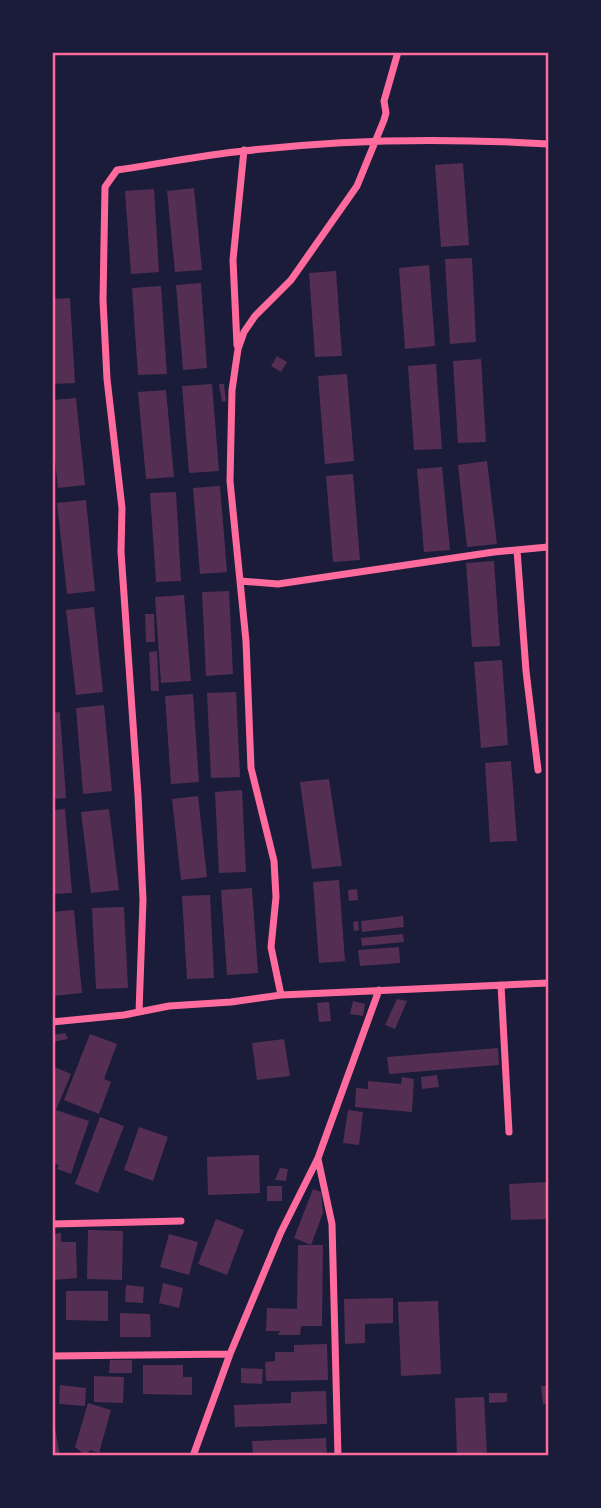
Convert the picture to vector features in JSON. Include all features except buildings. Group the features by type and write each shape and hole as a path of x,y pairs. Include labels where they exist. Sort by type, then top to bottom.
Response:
{"street":[{"path":"281,995 271,947 276,897 274,861 251,768 246,641 230,481 232,390 238,349 244,332 255,316 291,280 357,186 384,120 384,102 392,65 398,52"},
{"path":"139,1012 143,900 131,668 121,552 122,508 107,379 103,300 105,187 117,170 244,150 374,142 501,141 548,144"},
{"path":"238,349 233,260 244,150"},
{"path":"240,581 278,584 548,547"},
{"path":"517,550 526,671 538,770"},
{"path":"52,1022 169,1006 281,995 548,983"},
{"path":"501,985 509,1132"},
{"path":"193,1455 230,1354 281,1233 318,1158 379,990"},
{"path":"318,1158 332,1224 338,1455"},
{"path":"52,1224 181,1221"},
{"path":"52,1356 230,1354"}]}
